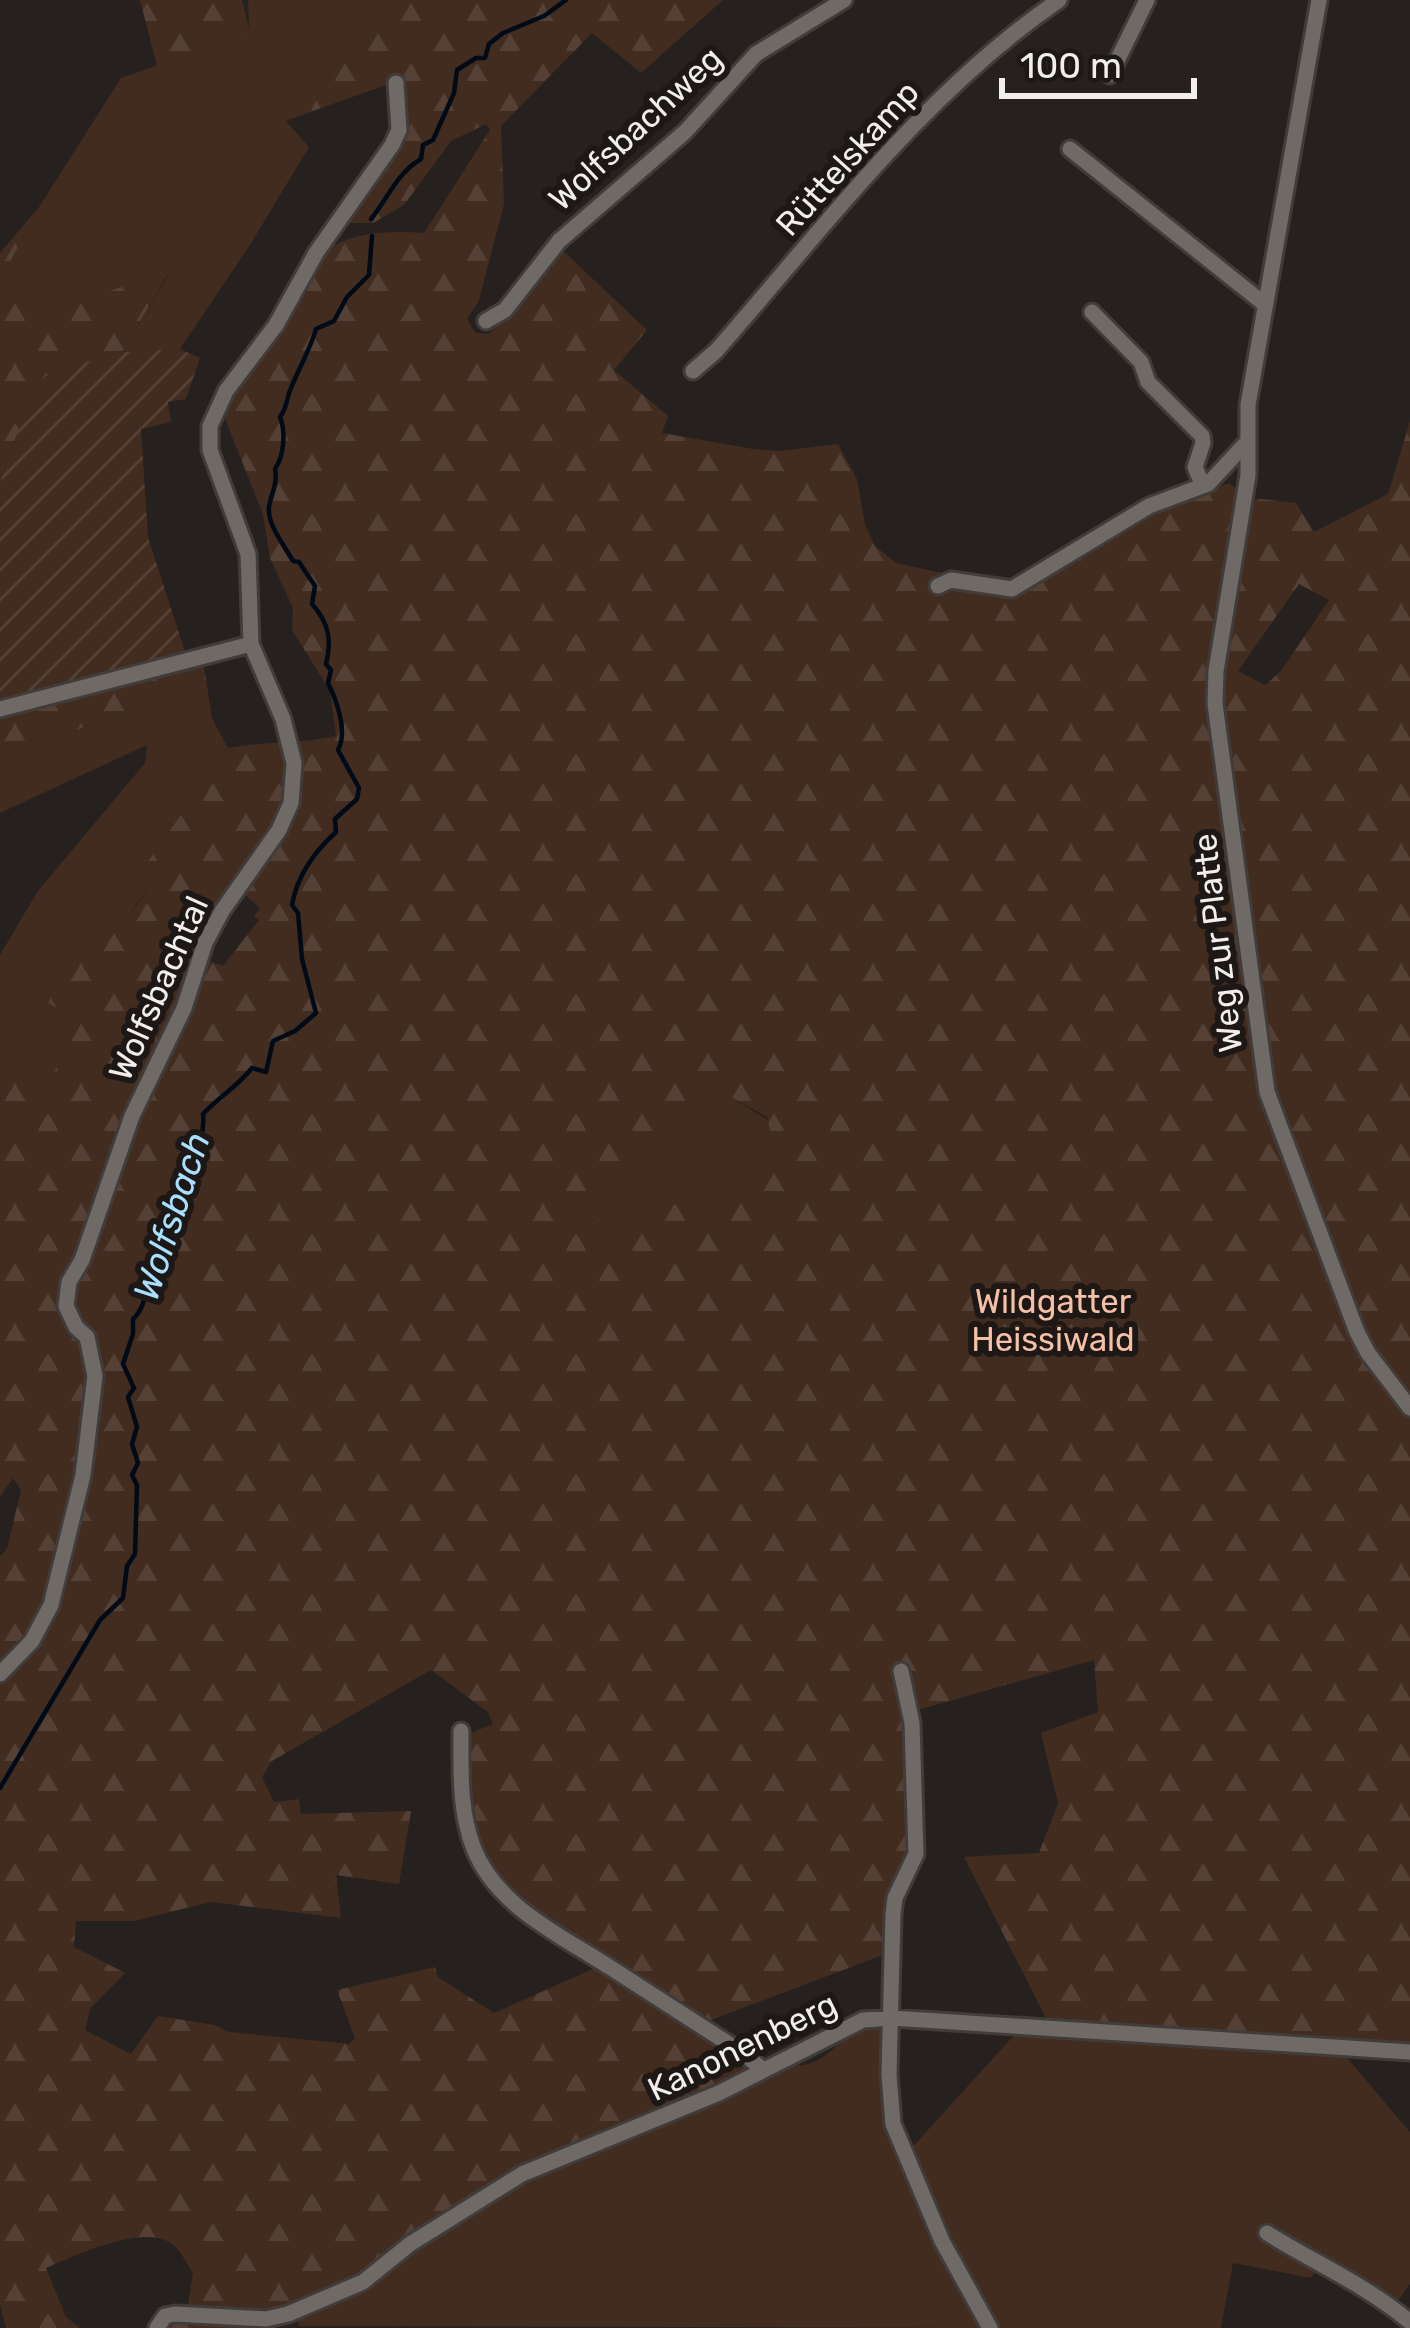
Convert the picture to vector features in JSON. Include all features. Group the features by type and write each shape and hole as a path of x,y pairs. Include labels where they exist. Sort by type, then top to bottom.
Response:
{"street":[{"name":"Wolfsbachweg","path":"486,321 505,310 559,241 685,132 756,54 844,0"},
{"name":"Rüttelskamp","path":"693,370 716,351 895,141 1015,30 1059,0"},
{"path":"1110,75 1147,0"},
{"name":"Weg zur Platte","path":"1319,0 1263,303 1248,405 1248,476 1216,671 1215,704 1260,1053 1273,1114 1358,1332 1410,1408"},
{"name":"Wolfsbachtal","path":"0,1674 32,1640 51,1605 83,1475 95,1376 87,1337 66,1306 69,1282 82,1260 132,1116 184,1008 205,943 222,910 279,830 291,803 294,763 283,719 251,644 248,554 210,450 210,426 226,391 276,326 316,253 392,146 399,130 396,83"},
{"path":"1070,149 1263,303"},
{"path":"1092,312 1141,362 1148,382 1202,436 1195,467 1208,484"},
{"path":"938,586 951,580 1012,589 1149,506 1208,484 1247,442"},
{"path":"0,709 251,644"},
{"path":"901,1670 911,1723 916,1854 892,1914 889,2075 893,2124 902,2154 964,2286 990,2328"},
{"path":"461,1730 462,1803 472,1846 484,1871 504,1895 763,2070"},
{"name":"Kanonenberg","path":"157,2328 165,2315 176,2314 291,2321 363,2282 440,2224 522,2174 634,2131 863,2020 892,2018 1410,2052"},
{"path":"1267,2233 1348,2277 1410,2322"}],"green space":[{"path":"140,0 242,0 250,33 157,66"},
{"path":"248,0 368,0 310,112 286,121 309,147 180,349 122,352 169,274 46,312 8,266 39,207 121,78 249,33"},
{"name":"Wildgatter Heissiwald","path":"368,0 723,0 641,73 592,33 501,126 504,204 479,300 467,319 475,333 489,334 560,248 647,330 614,370 668,416 662,433 780,451 838,444 857,479 865,525 875,546 896,563 951,575 1011,596 1154,509 1229,483 1251,498 1296,503 1314,532 1388,494 1410,421 1410,2044 1050,2026 964,1857 1039,1853 1058,1803 1041,1733 1098,1712 1094,1660 904,1714 912,1857 888,1953 695,2026 743,2060 748,2070 728,2083 564,2152 523,2164 420,2229 359,2277 272,2314 269,2328 162,2328 167,2318 186,2319 193,2273 169,2242 142,2237 108,2244 46,2268 66,2317 80,2328 6,2328 0,2305 0,1556 7,1549 21,1490 13,1478 0,1497 0,1101 11,1074 44,1089 82,1022 48,1003 91,926 112,936 147,892 137,877 228,748 336,736 330,691 292,630 293,608 270,558 263,514 223,414 274,324 321,256 331,247 364,235 424,233 490,130 486,124 451,141 404,205 373,223 346,223 401,144 400,80 310,112","holes":["1299,584 1329,600 1281,671 1265,685 1238,671","234,885 260,908 254,916 259,920 223,966 197,956","729,1096 767,1117 771,1133 791,1135 793,1161 749,1171 711,1197 668,1206 609,1236 592,1206","431,1670 488,1712 493,1724 468,1734 469,1806 483,1851 509,1890 602,1965 494,2013 438,1977 435,1967 337,1990 355,2038 349,2044 229,2032 215,2025 158,2016 131,2054 85,2030 90,2009 125,1973 74,1947 76,1921 134,1921 210,1902 341,1918 336,1875 399,1884 411,1811 301,1814 299,1799 274,1802 262,1777 272,1761"]},
{"path":"39,207 8,266 46,312 170,271 122,352 45,374 24,414 0,483 0,253"},
{"path":"180,349 200,358 186,399 168,402 171,422 141,429 148,537 187,658 0,705 0,483 24,414 45,374 122,352"},
{"path":"202,659 206,679 72,732 0,745 0,713"},
{"path":"206,679 212,718 228,748 137,877 147,891 112,936 91,926 49,1003 82,1022 44,1090 12,1074 0,1101 0,955 37,892 145,763 147,745 0,813 0,745 72,732"},
{"path":"729,1096 791,1134 794,1161 749,1171 711,1197 668,1206 609,1236 592,1206"},
{"path":"864,2025 885,2029 887,2101 987,2328 298,2326 299,2314 374,2283 416,2249 522,2180 638,2135 787,2065 811,2063"},
{"path":"1017,2032 1343,2053 1410,2132 1410,2284 1396,2304 1327,2256 1311,2278 1233,2263 1221,2328 995,2328 906,2154"}],"waterway":[{"name":"Wolfsbach","path":"371,219 399,179 421,159 423,145 433,140 454,93 457,70 485,58 489,44 503,33 544,16 566,0"},
{"name":"Wolfsbach","path":"0,1788 100,1620 123,1598 127,1566 135,1554 137,1485 132,1475 138,1463 132,1444 137,1427 128,1397 134,1388 123,1364 133,1319 160,1259 157,1252 180,1176 202,1133 203,1114 252,1068 266,1072 273,1041 295,1031 316,1013 302,959 298,913 292,905 308,865 336,832 335,819 357,799 359,788 338,750 342,726 328,683 328,632 312,604 315,586 277,535 269,507 283,444 280,417 289,392 316,329 334,321 347,297 369,275 372,236"}]}
